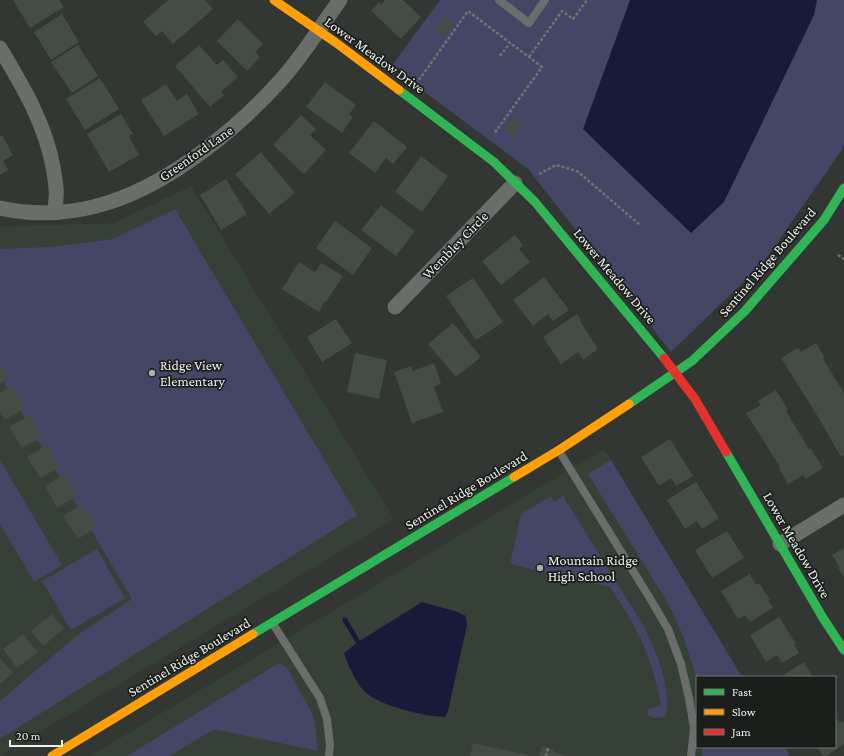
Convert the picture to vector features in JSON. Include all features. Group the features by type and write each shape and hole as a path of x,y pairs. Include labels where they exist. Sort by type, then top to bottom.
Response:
{"main road":[{"name":"Lower Meadow Drive","path":"274,0 318,30 472,144 494,162 535,202 656,347 695,399 844,650"},
{"name":"Sentinel Ridge Boulevard","path":"52,756 559,450 692,361 745,311 824,220 844,188"}],"street":[{"name":"Greenford Lane","path":"0,208 18,212 54,213 92,207 129,195 171,172 194,157 234,126 262,101 301,56 340,0"},
{"path":"0,48 27,93 46,136 55,178 57,198 54,213"},
{"name":"Wembley Circle","path":"395,307 515,183"},
{"path":"780,544 844,505"}],"lane":[{"path":"499,0 529,23 545,0"},
{"path":"559,450 668,629 681,664 689,698 694,728 691,756"},
{"path":"273,622 320,698 327,719 330,745 329,756"}],"path":[{"path":"529,57 562,11 574,19 587,0"},
{"path":"419,80 468,11 542,67 494,134"},
{"path":"500,56 510,43"},
{"path":"539,174 556,165 577,172 640,225"},
{"path":"838,255 844,259"},
{"path":"546,756 548,748"}],"shaded area":[{"path":"440,0 844,0 844,144 841,151 763,263 671,352 528,169 391,67"},
{"path":"630,0 817,0 814,15 724,202 691,233 583,129"},
{"name":"Ridge View Elementary","path":"191,186 394,519 0,756 0,227 114,223"},
{"name":"Ridge View Elementary","path":"175,209 357,515 0,739 0,701 79,634 132,599 0,376 0,249 50,247 113,239"},
{"name":"Mountain Ridge High School","path":"604,449 741,676 696,676 696,748 786,748 790,756 90,756"},
{"path":"0,460 62,565 34,582 0,524"},
{"path":"611,460 741,676 696,677 684,638 669,605 588,474"},
{"path":"551,496 554,502 563,496 642,623 661,668 666,692 666,717 655,718 649,716 647,713 648,709 661,705 652,668 637,631 610,587 510,564 521,514"},
{"path":"97,549 125,598 71,630 42,581"},
{"path":"422,602 458,612 466,616 467,625 448,711 445,717 426,715 402,709 379,701 370,696 358,683 344,653 358,642"},
{"path":"279,663 287,668 312,713 315,723 318,751 214,729 170,756 127,756"},
{"path":"703,748 786,748 790,756 702,756"}],"building":[{"path":"13,0 59,0 64,7 30,28"},
{"path":"168,0 205,0 213,9 173,44 162,31 156,36 143,22"},
{"path":"385,0 403,0 421,17 401,39 371,11 379,2 381,4"},
{"path":"62,14 79,42 51,60 34,32"},
{"path":"445,16 454,24 445,37 435,30"},
{"path":"238,19 263,44 255,52 260,57 247,71 217,41"},
{"path":"78,45 98,76 72,93 51,62"},
{"path":"199,45 217,65 223,60 238,77 221,92 224,95 210,107 175,66"},
{"path":"100,78 119,109 85,130 66,99"},
{"path":"325,82 356,105 349,114 353,117 342,133 306,107"},
{"path":"166,84 177,101 187,94 199,114 164,136 141,100"},
{"path":"121,114 133,134 129,136 139,155 109,172 87,134"},
{"path":"301,115 316,129 310,135 326,150 304,174 273,145"},
{"path":"513,116 523,123 514,137 504,130"},
{"path":"374,121 407,147 393,164 386,158 375,173 349,153"},
{"path":"2,135 13,155 3,161 8,170 0,175 0,137"},
{"path":"261,152 295,193 269,214 235,174"},
{"path":"421,156 448,176 422,212 395,192"},
{"path":"226,179 247,214 221,230 200,195"},
{"path":"381,205 415,231 396,256 361,230"},
{"path":"335,221 372,248 353,275 316,248"},
{"path":"515,235 523,245 519,249 530,262 501,285 482,261"},
{"path":"299,262 315,272 321,263 343,276 319,312 282,289"},
{"path":"544,277 569,310 553,321 548,314 533,326 513,300"},
{"path":"473,278 503,322 476,340 446,296"},
{"path":"577,314 598,349 583,360 578,352 561,364 543,337"},
{"path":"336,319 352,343 322,362 307,337"},
{"path":"453,323 481,357 456,377 428,344"},
{"path":"816,343 825,358 823,359 844,393 844,455 841,457 781,358 798,348 801,352"},
{"path":"355,353 387,360 379,399 347,392"},
{"path":"434,363 441,384 434,387 443,412 412,423 394,372 411,366 413,371"},
{"path":"0,365 8,379 0,384"},
{"path":"12,386 25,408 5,420 0,412 0,393"},
{"path":"776,390 788,410 786,411 809,449 811,449 823,468 806,479 803,475 788,484 779,468 780,467 746,413 761,405 758,401"},
{"path":"30,415 42,437 22,448 9,427"},
{"path":"670,439 693,476 676,486 671,478 659,486 641,457"},
{"path":"47,445 60,467 40,478 27,457"},
{"path":"65,474 78,495 57,508 45,486"},
{"path":"696,482 719,518 702,529 697,521 685,529 667,500"},
{"path":"82,504 97,527 78,539 63,516"},
{"path":"727,531 744,558 712,578 695,550"},
{"path":"844,548 844,577 838,568 840,567 832,555"},
{"path":"750,574 756,585 759,583 770,600 768,601 773,608 750,622 745,615 738,619 721,591"},
{"path":"52,614 64,629 43,646 31,631"},
{"path":"779,617 796,644 794,645 799,653 782,663 777,655 766,662 750,635"},
{"path":"23,634 38,652 17,668 3,649"},
{"path":"0,658 13,673 0,684"},
{"path":"804,662 812,676 782,676"},
{"path":"836,717 840,723 843,721 844,723 844,744 826,756 823,756 818,748 836,748"},
{"path":"473,743 528,755 528,756 470,756"},
{"path":"542,746 554,749 553,752 568,756 539,756"}],"waterway":[{"path":"345,620 358,642"}],"traffic: fast":[{"path":"399,90 494,162 535,202 664,358"},
{"path":"629,404 692,361 745,311 824,220 844,188"},
{"path":"726,452 823,618 844,650"},
{"path":"253,634 514,477"}],"traffic: slow":[{"path":"274,0 335,42 399,90"},
{"path":"514,477 559,450 629,404"},
{"path":"52,756 253,634"}],"traffic: jam":[{"path":"664,358 695,399 726,452"}],"place":[{"name":"Ridge View Elementary","path":"152,373"},
{"name":"Mountain Ridge High School","path":"540,568"}]}
